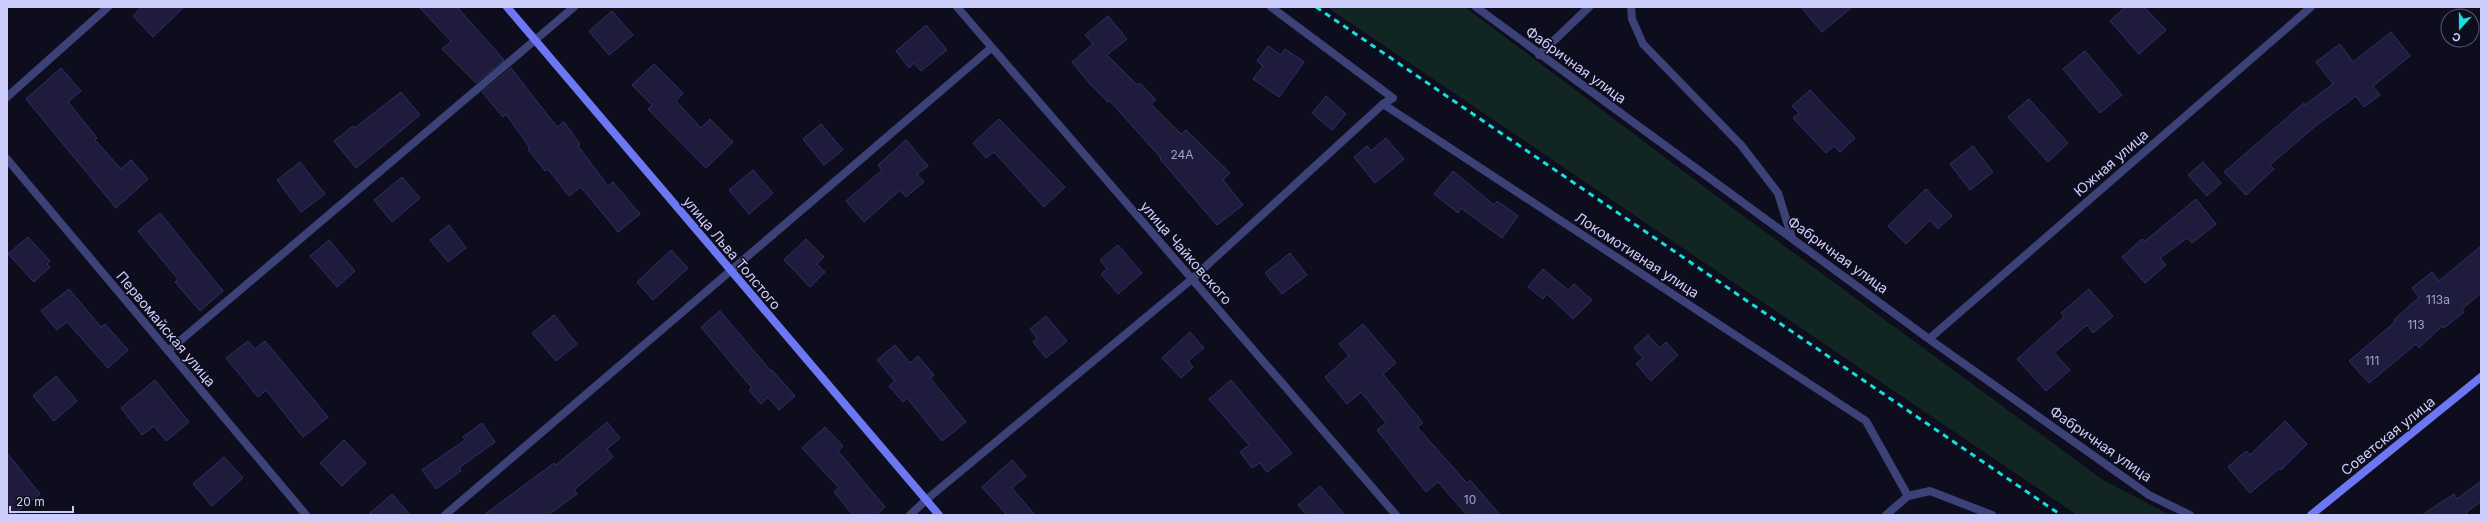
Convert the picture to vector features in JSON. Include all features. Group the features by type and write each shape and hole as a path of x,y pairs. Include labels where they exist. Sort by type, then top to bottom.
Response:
{"street":[{"path":"7,97 108,7"},
{"name":"улица Льва Толстого","path":"507,7 730,272 939,515"},
{"path":"168,350 536,41 574,7"},
{"name":"улица Чайковского","path":"957,7 1396,515"},
{"path":"910,515 926,500 1192,280 1383,104 1393,98 1271,7"},
{"name":"Фабричная улица","path":"1476,7 1929,339 2149,494 2190,515"},
{"path":"1540,55 1589,7"},
{"path":"1631,7 1632,19 1643,44 1741,145 1778,193 1792,238"},
{"name":"Южная улица","path":"1929,339 2311,7"},
{"path":"445,515 992,48"},
{"name":"Локомотивная улица","path":"1383,104 1866,421 1908,496"},
{"name":"Первомайская улица","path":"7,159 306,515"},
{"name":"Советская улица","path":"2311,515 2481,376"},
{"path":"1886,515 1908,496 1930,491 1992,515"}],"green space":[{"path":"1327,7 1465,7 1723,201 2103,480 2170,515 2077,515"}],"building":[{"path":"141,7 184,7 153,37 133,16"},
{"path":"419,7 457,7 504,60 476,83 442,49 451,41"},
{"path":"1801,7 1852,7 1822,32"},
{"path":"2125,7 2144,7 2166,30 2139,54 2110,21"},
{"path":"612,11 633,35 609,55 589,31"},
{"path":"1108,16 1127,39 1107,55 1137,85 1140,83 1156,100 1151,104 1181,134 1186,130 1230,173 1223,180 1243,205 1217,225 1160,159 1161,158 1109,100 1108,102 1089,83 1072,62 1093,44 1085,35"},
{"path":"926,25 947,50 921,71 914,63 909,68 896,51"},
{"path":"2391,32 2410,56 2373,86 2380,95 2364,107 2356,96 2313,128 2270,165 2274,169 2246,195 2224,172 2304,103 2305,105 2333,84 2316,62 2340,44 2353,62"},
{"path":"1268,46 1281,55 1285,49 1304,62 1279,97 1253,79 1263,66 1257,61"},
{"path":"2085,51 2122,95 2100,113 2063,69"},
{"path":"654,64 683,93 676,101 701,128 710,119 733,142 706,168 648,109 652,105 632,85"},
{"path":"61,68 81,91 68,102 97,138 95,140 121,169 131,160 148,179 116,208 26,99"},
{"path":"511,68 557,127 564,122 580,144 578,146 608,186 613,182 640,214 618,232 581,187 569,196 548,169 545,171 528,149 530,148 506,114 503,117 482,92"},
{"path":"1810,90 1855,138 1840,152 1834,146 1826,153 1793,118 1799,113 1792,106"},
{"path":"401,92 420,115 356,168 334,141 353,126 355,128"},
{"path":"1326,96 1346,114 1332,130 1312,113"},
{"path":"2029,99 2068,143 2048,162 2008,117"},
{"path":"999,119 1065,187 1044,207 994,152 986,158 973,143"},
{"path":"821,124 843,150 824,165 803,139"},
{"path":"1386,138 1404,159 1375,183 1354,157 1367,146 1371,151"},
{"path":"906,140 928,166 917,174 924,182 906,197 900,190 864,222 846,201 882,170 878,165"},
{"path":"1973,146 1993,172 1970,190 1950,164"},
{"path":"300,162 325,194 301,212 277,180"},
{"path":"2203,162 2221,183 2207,196 2188,175"},
{"path":"753,170 773,193 749,214 729,190"},
{"path":"1453,171 1494,205 1497,201 1518,216 1502,238 1461,208 1458,213 1434,194"},
{"path":"402,177 420,198 392,222 374,200"},
{"path":"1926,189 1952,216 1938,229 1930,220 1906,244 1888,226"},
{"path":"2196,199 2216,224 2192,243 2187,238 2160,258 2166,265 2145,283 2122,257 2142,239 2145,241"},
{"path":"160,213 223,291 200,311 175,282 178,279 138,231"},
{"path":"449,225 466,248 448,262 430,240"},
{"path":"28,237 50,261 47,264 50,267 34,282 8,254"},
{"path":"806,239 824,257 817,264 825,272 810,287 784,260"},
{"path":"329,240 355,271 337,287 310,256"},
{"path":"1118,245 1142,273 1118,294 1101,274 1107,269 1100,260"},
{"path":"2481,246 2481,293 2462,309 2464,312 2444,328 2442,326 2419,348 2416,344 2369,383 2349,361 2395,322 2394,320 2419,297 2412,288 2432,272 2439,281"},
{"path":"671,250 688,268 653,300 637,282"},
{"path":"1290,253 1307,275 1282,294 1265,273"},
{"path":"1543,269 1568,290 1574,284 1592,300 1573,319 1547,294 1543,299 1528,287"},
{"path":"69,289 101,327 105,324 128,350 108,368 67,322 57,330 41,311"},
{"path":"2089,289 2113,316 2093,333 2087,325 2054,353 2070,370 2046,391 2017,359 2064,317 2061,313"},
{"path":"720,311 771,371 772,370 795,396 779,410 768,397 761,404 749,390 752,388 701,327"},
{"path":"554,315 577,344 556,361 532,333"},
{"path":"1046,316 1067,341 1046,358 1033,342 1037,338 1030,329"},
{"path":"1363,324 1396,363 1383,374 1423,423 1417,427 1467,483 1470,480 1500,515 1467,515 1438,482 1426,492 1377,430 1386,423 1361,392 1347,404 1325,377 1349,356 1339,344"},
{"path":"1190,332 1204,348 1188,361 1193,367 1181,378 1162,358"},
{"path":"1648,335 1660,348 1666,342 1678,355 1651,381 1636,364 1643,358 1634,348"},
{"path":"248,341 255,349 265,341 328,417 303,437 266,390 258,397 226,358"},
{"path":"895,345 910,363 918,356 934,375 930,378 966,422 942,441 907,398 903,402 889,386 895,381 877,360"},
{"path":"56,376 77,401 54,421 33,396"},
{"path":"155,380 189,422 166,441 154,426 142,435 121,408"},
{"path":"1231,380 1292,453 1267,472 1260,463 1252,468 1240,452 1249,445 1209,399"},
{"path":"2285,421 2307,444 2281,470 2280,468 2250,493 2228,467 2246,451 2250,455"},
{"path":"607,422 620,438 607,449 613,457 574,490 577,494 548,515 484,515 554,463 556,465"},
{"path":"482,423 495,442 459,468 461,471 436,489 422,470 465,440 463,437"},
{"path":"825,427 843,446 838,451 885,507 876,515 853,515 834,492 839,488 802,448"},
{"path":"344,440 366,463 342,486 320,463"},
{"path":"7,453 40,494 13,515 7,515"},
{"path":"224,457 243,478 212,506 193,484"},
{"path":"1012,460 1026,476 1012,488 1035,515 1007,515 982,487"},
{"path":"2481,481 2481,502 2466,512 2468,515 2422,515 2454,494 2457,499"},
{"path":"1320,486 1345,515 1307,515 1298,505"},
{"path":"392,494 410,515 368,515"}],"railway":[{"path":"1316,7 2061,515"}]}
